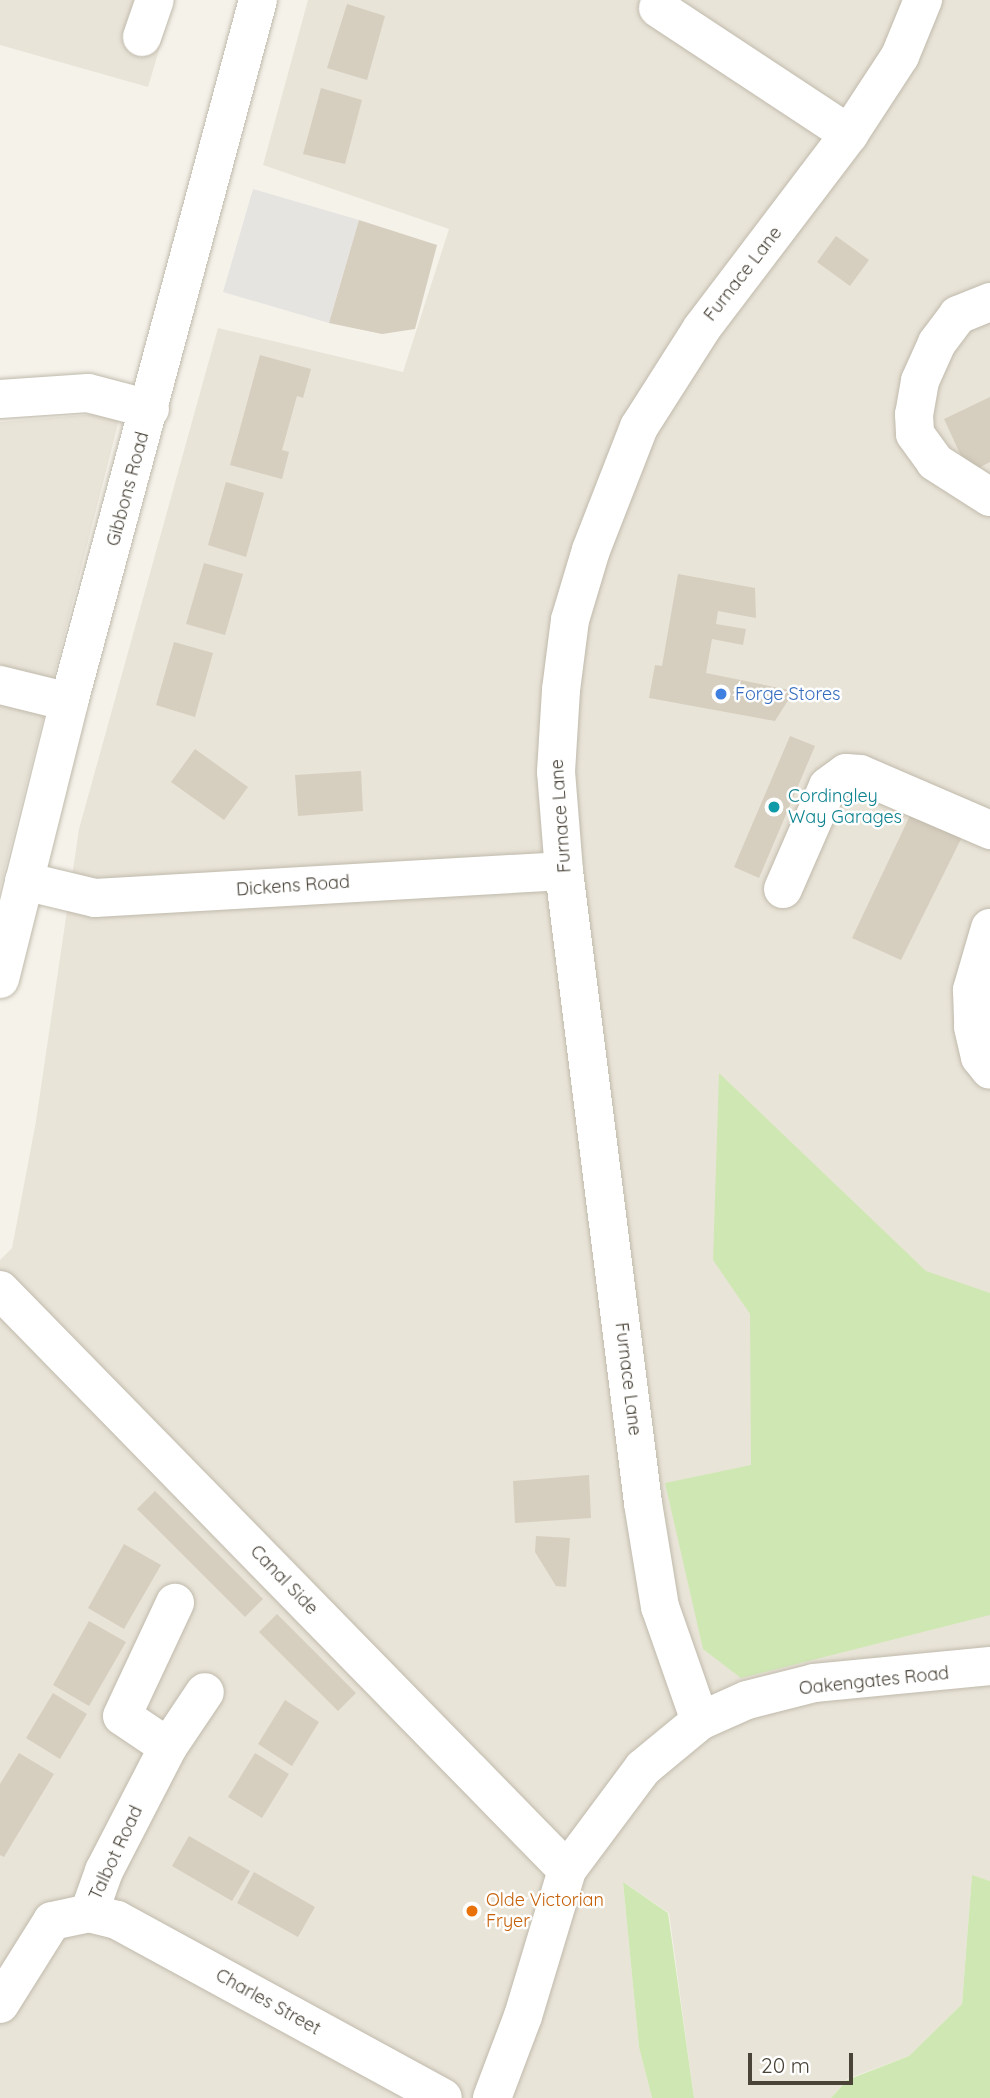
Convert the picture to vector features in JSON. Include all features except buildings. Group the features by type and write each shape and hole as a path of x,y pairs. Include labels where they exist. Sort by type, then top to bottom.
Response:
{"street":[{"path":"142,37 155,0"},
{"name":"Gibbons Road","path":"0,979 69,702 258,0"},
{"name":"Furnace Lane","path":"700,1721 660,1607 643,1503 564,871 556,772 561,690 570,620 595,537 639,427 691,344 849,134 900,56 923,0"},
{"path":"658,8 849,134"},
{"path":"990,302 958,315 937,343 920,381 914,414 915,434 935,461 990,497"},
{"path":"0,399 88,393 150,409"},
{"path":"0,685 69,702"},
{"path":"782,889 828,786 846,773 860,774 990,830"},
{"name":"Dickens Road","path":"24,881 95,898 564,871"},
{"path":"990,928 972,990 973,1027 980,1057 990,1070"},
{"name":"Canal Side","path":"0,1290 568,1870"},
{"path":"168,1747 122,1716 175,1604"},
{"name":"Oakengates Road","path":"492,2098 523,2016 568,1870 643,1768 700,1721 747,1700 814,1684 990,1666"},
{"name":"Talbot Road","path":"0,2004 52,1920 89,1913 104,1871 168,1747 205,1692"},
{"name":"Charles Street","path":"89,1913 117,1920 443,2098"}],"shaded area":[{"path":"0,0 174,0 148,87 0,45"},
{"path":"308,0 990,0 990,1881 972,1876 962,2004 909,2056 847,2079 831,2098 694,2098 669,1913 623,1882 639,2046 652,2098 0,2098 0,1260 12,1248 36,1121 79,829 218,328 403,372 449,229 263,165"},
{"path":"253,189 359,220 329,323 223,292"},
{"path":"121,412 8,856 0,889 0,422"}],"green space":[{"path":"719,1073 926,1271 990,1293 990,1615 741,1678 703,1649 665,1483 751,1465 750,1314 713,1260"},
{"path":"972,1875 990,1881 990,2098 831,2098 847,2080 909,2056 962,2004"},
{"path":"623,1882 668,1913 694,2098 652,2098 639,2047"}],"place":[{"name":"Forge Stores","path":"721,694"},
{"name":"Cordingley Way Garages","path":"774,807"},
{"name":"Olde Victorian Fryer","path":"472,1911"}]}
